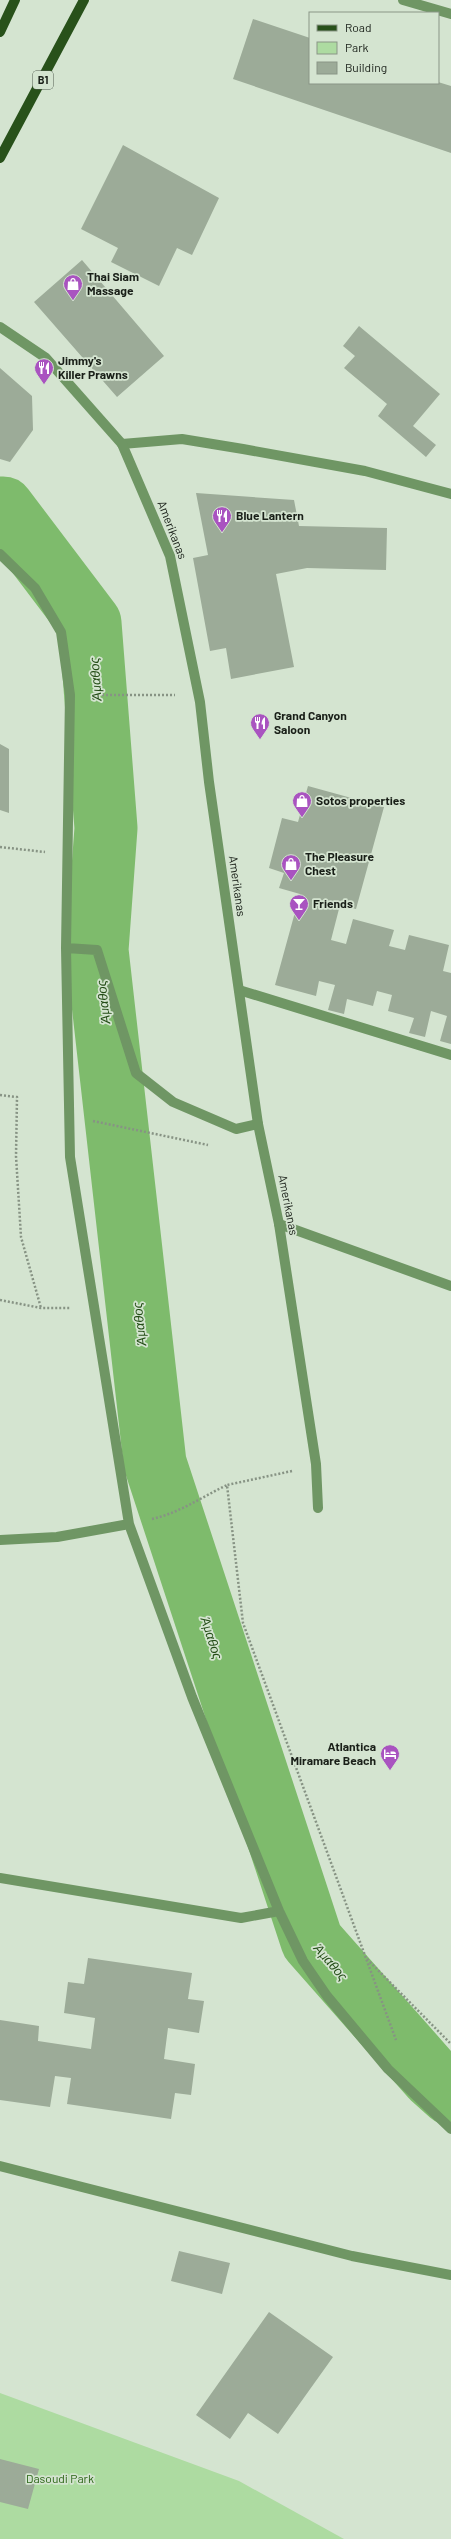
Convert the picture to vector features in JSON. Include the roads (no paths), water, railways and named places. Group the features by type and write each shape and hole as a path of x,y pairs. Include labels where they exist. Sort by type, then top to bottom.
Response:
{"main road":[{"path":"0,32 15,0"},
{"name":"B1","path":"0,158 84,0"}],"street":[{"path":"403,0 451,14"},
{"name":"Amerikanas","path":"0,327 46,358 122,444 170,556 200,702 208,782 258,1124 279,1224 316,1464 318,1508"},
{"path":"122,444 182,439 243,448 365,471 451,494"},
{"path":"0,554 35,588 61,632 70,695 66,948 70,1157 128,1524 192,1697 279,1911 303,1961 327,1996 388,2069 451,2129"},
{"path":"66,948 97,950 136,1072 173,1102 236,1129 258,1124"},
{"path":"239,990 451,1055"},
{"path":"279,1224 451,1286"},
{"path":"0,1540 57,1537 128,1524"},
{"path":"0,1878 241,1918 279,1911"},
{"path":"0,2166 352,2256 451,2275"}],"waterway":[{"name":"Άμαθος","path":"0,508 3,508 90,623 106,828 97,950 155,1463 312,1941 432,2077 451,2094"}],"place":[{"name":"Thai Siam Massage","path":"73,301"},
{"name":"Jimmy's Killer Prawns","path":"44,385"},
{"name":"Blue Lantern","path":"222,533"},
{"name":"Grand Canyon Saloon","path":"260,740"},
{"name":"Sotos properties","path":"302,818"},
{"name":"The Pleasure Chest","path":"291,881"},
{"name":"Friends","path":"299,921"},
{"name":"Atlantica Miramare Beach","path":"390,1771"}],"park label":[{"name":"Dasoudi Park","path":"60,2479"}]}
